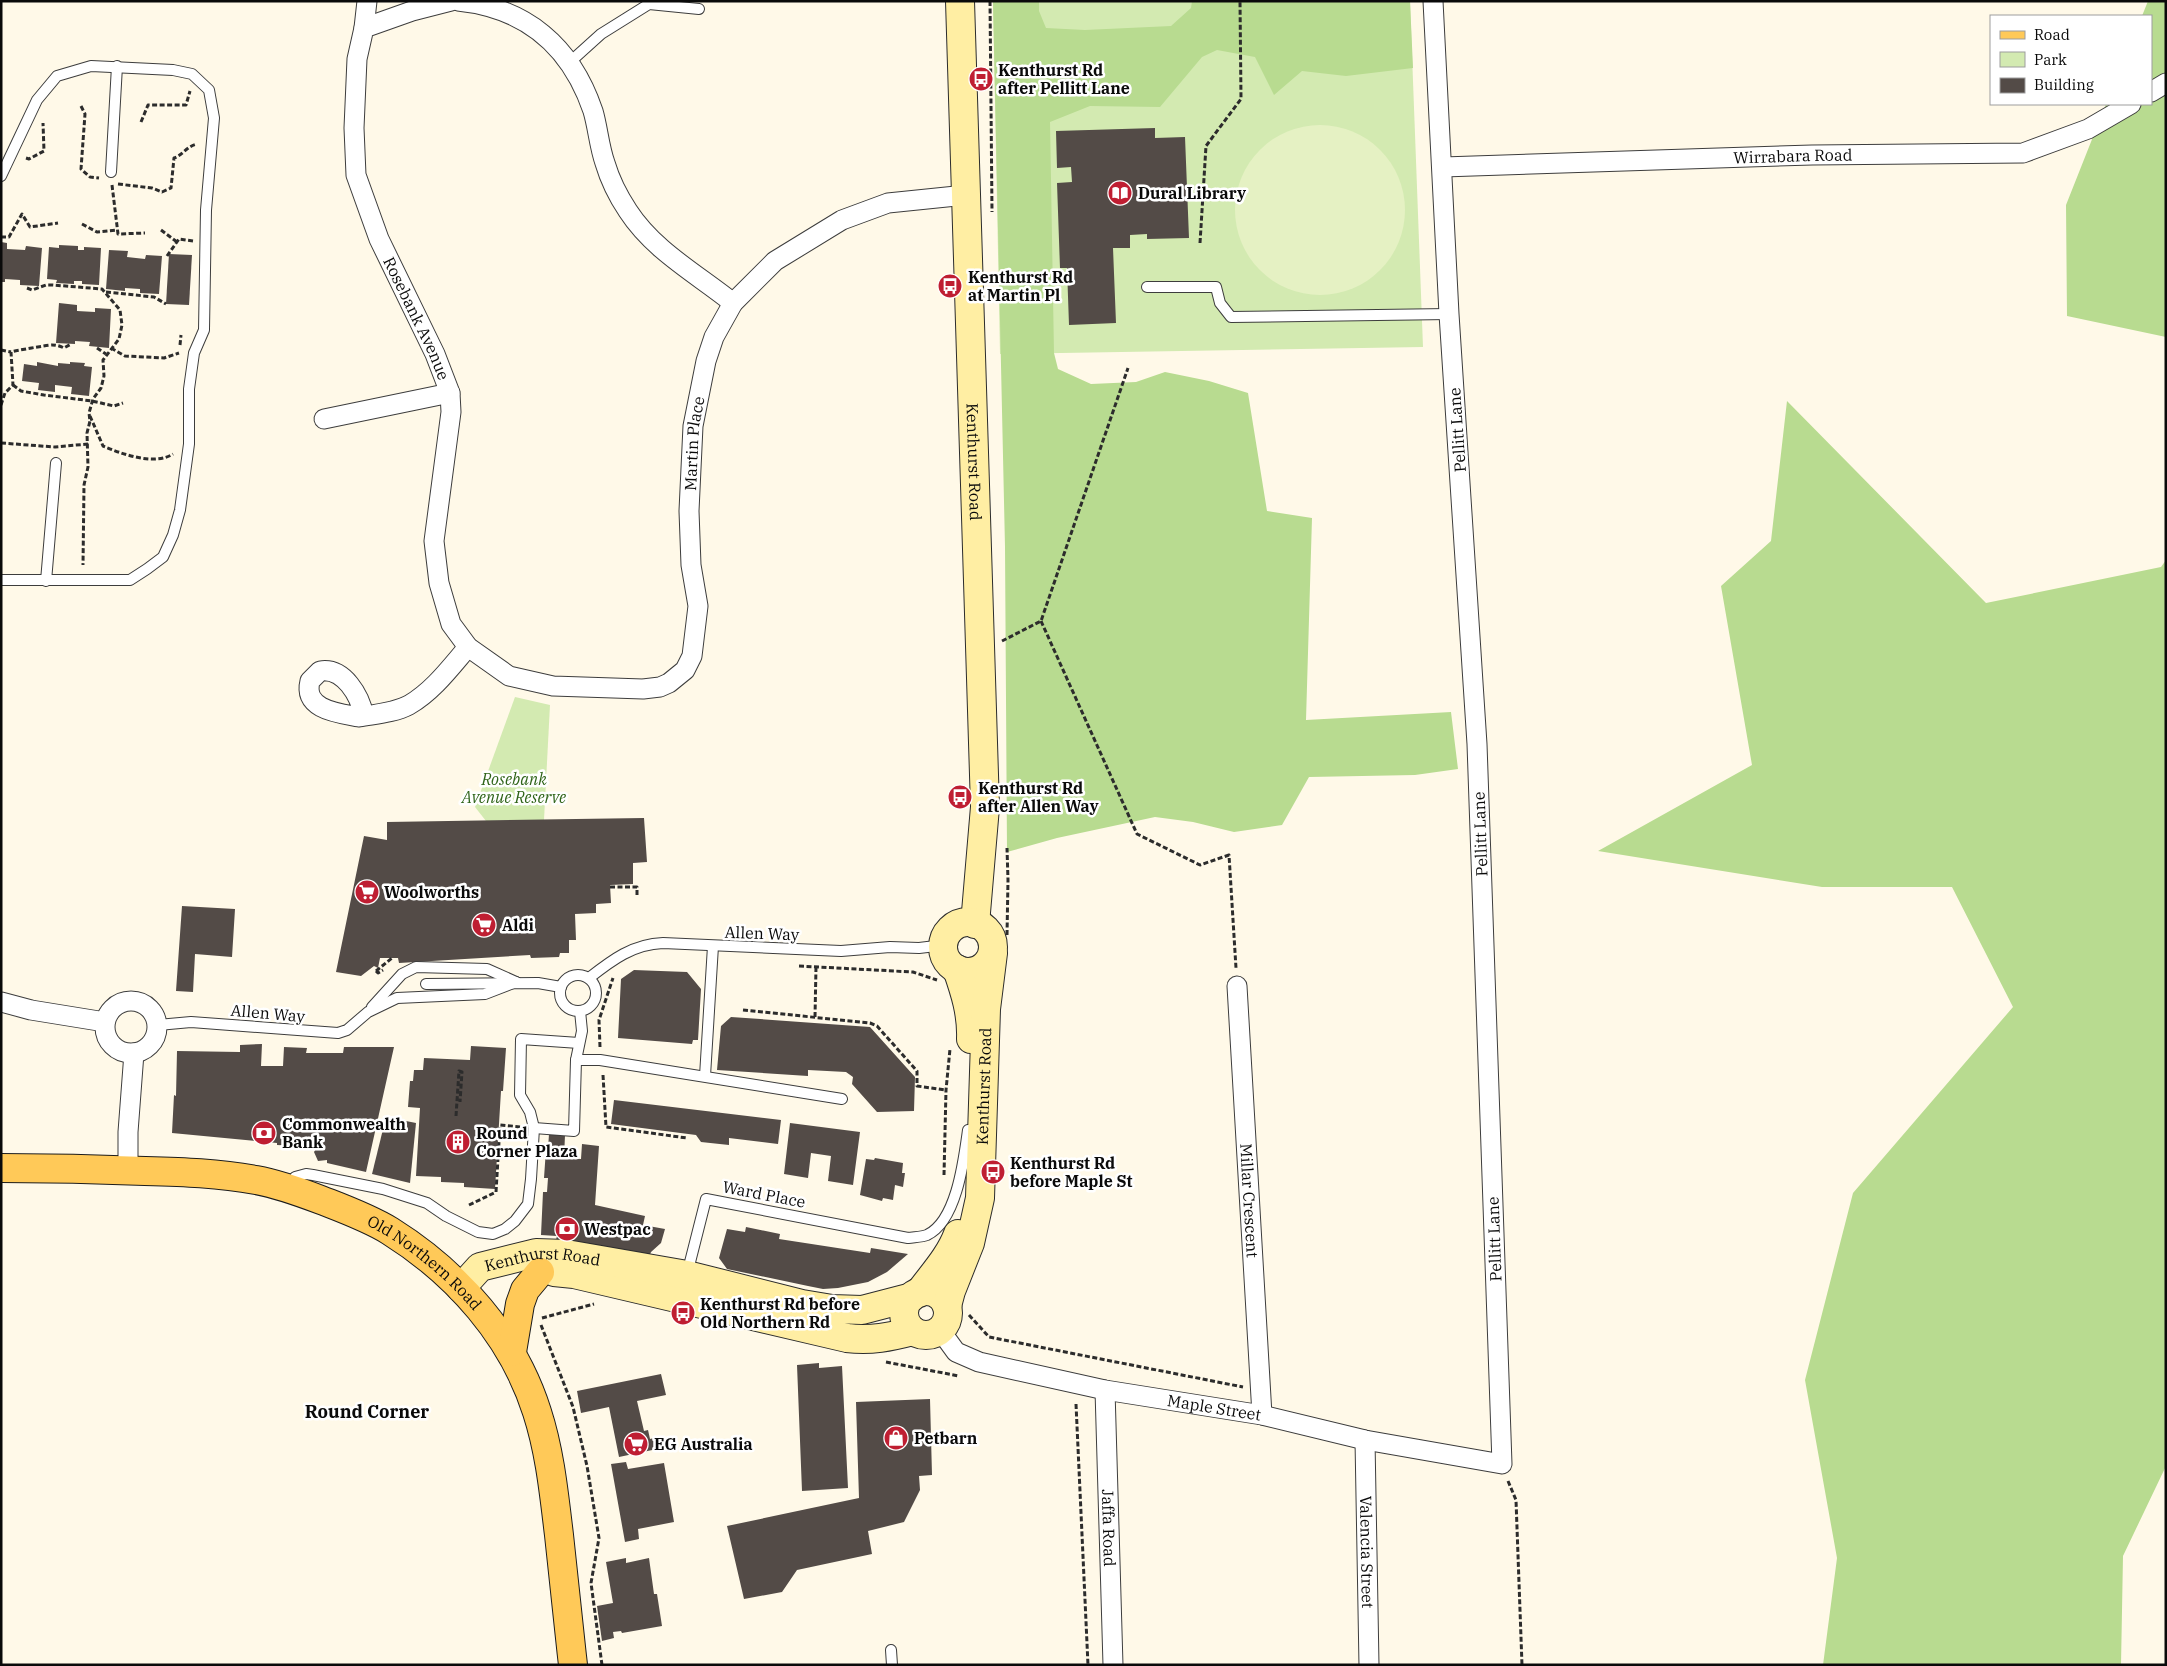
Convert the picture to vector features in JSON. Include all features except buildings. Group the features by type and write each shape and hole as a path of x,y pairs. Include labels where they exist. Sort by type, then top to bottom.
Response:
{"main road":[{"name":"Kenthurst Road","path":"960,1 972,330 985,807 975,924"},
{"path":"944,945 946,938 954,928 966,923 984,928 990,935 993,944 1000,945 989,962 982,968 974,972 948,975"},
{"name":"Kenthurst Road","path":"461,1288 540,1272 574,1274 684,1287 832,1309 862,1310 915,1295 955,1242 965,1204 972,1026 967,997 948,975 944,945"},
{"name":"Kenthurst Road","path":"953,1314 956,1277 970,1243 980,1198 986,1009 1000,945"},
{"name":"Old Northern Road","path":"1,1168 216,1173 260,1180 290,1188 352,1212 390,1231 461,1288 495,1327 512,1352 537,1411 550,1468 573,1665"},
{"name":"Kenthurst Road","path":"461,1288 480,1267 536,1253 566,1254 684,1287 847,1338 865,1340 885,1338 914,1331"},
{"path":"512,1352 520,1304 525,1290 540,1272"},
{"path":"932,1292 944,1300 953,1314 927,1335 914,1331 906,1321 904,1314 905,1308 915,1295 932,1292"}],"street":[{"name":"Rosebank Avenue","path":"367,1 364,28 357,59 354,128 356,175 379,239 435,354 450,393 451,412 434,542 439,583 451,624 468,648 509,676"},
{"path":"364,28 412,11 451,1"},
{"path":"458,1 479,3 506,11 541,32 570,62 582,82 593,113 605,163 618,196 629,214 660,249 733,303"},
{"name":"Pellitt Lane","path":"1433,1 1443,167 1449,314 1477,744 1502,1464"},
{"path":"2152,91 2166,83"},
{"name":"Wirrabara Road","path":"1443,167 1822,155 2023,152 2088,130 2129,105"},
{"name":"Martin Place","path":"509,676 553,686 643,689 665,685 685,670 692,656 698,606 691,565 688,511 693,426 706,361 714,337 733,303 775,261 842,220 888,203 966,195"},
{"path":"324,419 450,393"},
{"path":"364,716 408,706 429,690 468,648"},
{"name":"Millar Crescent","path":"1237,986 1262,1415"},
{"path":"129,1000 145,1004 152,1010 158,1025 154,1041 142,1052 134,1054 125,1053 112,1045 107,1038 105,1022 114,1007 129,1000"},
{"path":"1,1002 30,1010 105,1022"},
{"path":"128,1170 128,1132 134,1054"},
{"name":"Maple Street","path":"953,1314 956,1352 979,1362 1104,1390 1262,1415 1365,1440 1502,1464"},
{"name":"Jaffa Road","path":"1104,1390 1113,1665"},
{"name":"Valencia Street","path":"1365,1440 1369,1665"}],"lane":[{"path":"570,62 602,34 649,4 699,9"},
{"path":"1,176 37,100 57,76 91,66 174,70 194,76 209,90 214,118 206,242 204,330 194,353 190,389 189,436 180,510 173,535 163,557 130,580 1,580"},
{"path":"112,179 117,66"},
{"path":"1147,288 1216,287 1220,303 1231,317 1449,314"},
{"path":"46,581 56,463"},
{"name":"Allen Way","path":"589,978 630,950 647,944 663,942 841,951 890,947 919,948 944,945"},
{"path":"705,1076 713,946"},
{"path":"368,1012 402,974 416,967 487,969 516,982"},
{"path":"578,974 589,978 596,988 595,1001 586,1010 580,1011 568,1008 560,998 561,986 573,975 578,974"},
{"path":"426,984 516,982 561,986"},
{"path":"368,1012 383,1003 405,996 485,994 516,982"},
{"path":"534,1128 574,1131 576,1060 583,1025 580,1011"},
{"name":"Allen Way","path":"158,1025 191,1022 338,1033 347,1030 368,1012"},
{"path":"290,1188 295,1178 306,1174 382,1189 427,1203 446,1216 478,1232 493,1234 505,1229 515,1221 528,1204 534,1128 530,1112 520,1095 521,1039 579,1043"},
{"path":"576,1060 600,1060 842,1099"},
{"name":"Ward Place","path":"684,1287 706,1199 908,1238 928,1235 945,1218 962,1178 968,1130"},
{"path":"891,1650 892,1665"}],"path":[{"path":"990,1 992,219"},
{"path":"1200,243 1206,146 1242,99 1240,1"},
{"path":"141,122 148,105 186,105 194,76"},
{"path":"81,106 85,114 81,169 90,177 112,179 162,192 171,188 174,158 182,155 193,144 212,141"},
{"path":"16,146 24,158 29,159 44,151 42,114"},
{"path":"112,179 118,234 145,233"},
{"path":"1,237 9,237 22,214 30,227 58,222"},
{"path":"82,224 97,232 117,230"},
{"path":"161,230 177,242"},
{"path":"167,256 179,240 206,242"},
{"path":"27,288 32,290 46,285 53,285 102,289 120,310 122,326 119,339 103,360 104,376 101,388 92,400 89,413 88,467 84,485 83,581"},
{"path":"105,292 154,297 166,304"},
{"path":"1,350 11,352 54,345 64,348 72,344"},
{"path":"111,348 124,356 164,358 179,353 185,347"},
{"path":"97,348 106,354"},
{"path":"1,405 2,398 13,384 11,352"},
{"path":"1128,368 1041,621 1137,834 1200,865 1229,855 1237,986"},
{"path":"13,384 21,391 92,400 114,406 123,403"},
{"path":"89,413 103,446 115,451 153,459 169,456 176,452 175,439 189,436"},
{"path":"1,444 55,447 88,444"},
{"path":"997,644 1041,621"},
{"path":"1000,945 1008,880 1006,840"},
{"path":"610,887 637,887 637,895"},
{"path":"381,972 378,974 376,971 392,958"},
{"path":"797,966 948,975"},
{"path":"814,1017 816,967"},
{"path":"618,971 609,988 599,1020 600,1060 604,1080 606,1128 687,1138"},
{"path":"743,1010 870,1023 877,1026 917,1071 917,1086 946,1090"},
{"path":"944,1179 946,1090 951,1039"},
{"path":"456,1116 459,1071 462,1072 460,1102"},
{"path":"470,1205 496,1192 500,1125 534,1128"},
{"path":"599,1304 590,1304 538,1319 573,1407 587,1466 599,1538 591,1583 602,1665"},
{"path":"953,1314 969,1315 989,1337 1260,1390"},
{"path":"881,1361 960,1376"},
{"path":"1069,1402 1078,1405 1088,1665"},
{"path":"1502,1464 1516,1500 1522,1665"}],"green space":[{"path":"993,1 1410,1 1423,347 1000,354"},
{"path":"993,1 1039,1 1039,11 1046,28 1085,30 1171,26 1191,8 1192,1 1410,1 1413,68 1346,76 1302,71 1274,95 1255,57 1217,50 1202,57 1160,107 1090,106 1050,122 1054,353 1058,369 1091,384 1136,382 1165,372 1209,381 1248,393 1267,511 1312,518 1306,720 1451,712 1458,769 1415,775 1309,777 1282,825 1234,832 1193,822 1155,817 1057,838 1007,852 1005,547"},
{"path":"2148,1 2166,1 2166,337 2067,316 2066,205 2106,105 2152,105 2152,15 2142,15"},
{"path":"1320,125 1345,129 1360,135 1380,150 1395,170 1403,193 1405,210 1401,235 1395,250 1380,270 1360,285 1337,293 1320,295 1295,291 1280,285 1260,270 1245,250 1237,227 1235,210 1239,185 1245,170 1260,150 1280,135 1303,127"},
{"path":"1787,401 1986,603 2161,567 2166,560 2166,1466 2123,1556 2121,1665 1823,1665 1837,1558 1805,1380 1853,1193 2013,1007 1952,887 1822,887 1598,851 1752,765 1721,586 1771,541"},
{"name":"Rosebank Avenue Reserve","path":"515,697 550,705 544,820 486,821 475,807"}],"place":[{"name":"Kenthurst Rd after Pellitt Lane","path":"981,79"},
{"name":"Dural Library","path":"1120,193"},
{"name":"Kenthurst Rd at Martin Pl","path":"950,286"},
{"name":"Kenthurst Rd after Allen Way","path":"960,797"},
{"name":"Woolworths","path":"367,892"},
{"name":"Aldi","path":"484,925"},
{"name":"Commonwealth Bank","path":"264,1133"},
{"name":"Round Corner Plaza","path":"458,1142"},
{"name":"Kenthurst Rd before Maple St","path":"993,1172"},
{"name":"Westpac","path":"567,1229"},
{"name":"Kenthurst Rd before Old Northern Rd","path":"683,1313"},
{"name":"Petbarn","path":"896,1438"},
{"name":"EG Australia","path":"636,1444"}],"district":[{"name":"Round Corner","path":"367,1412"}]}
